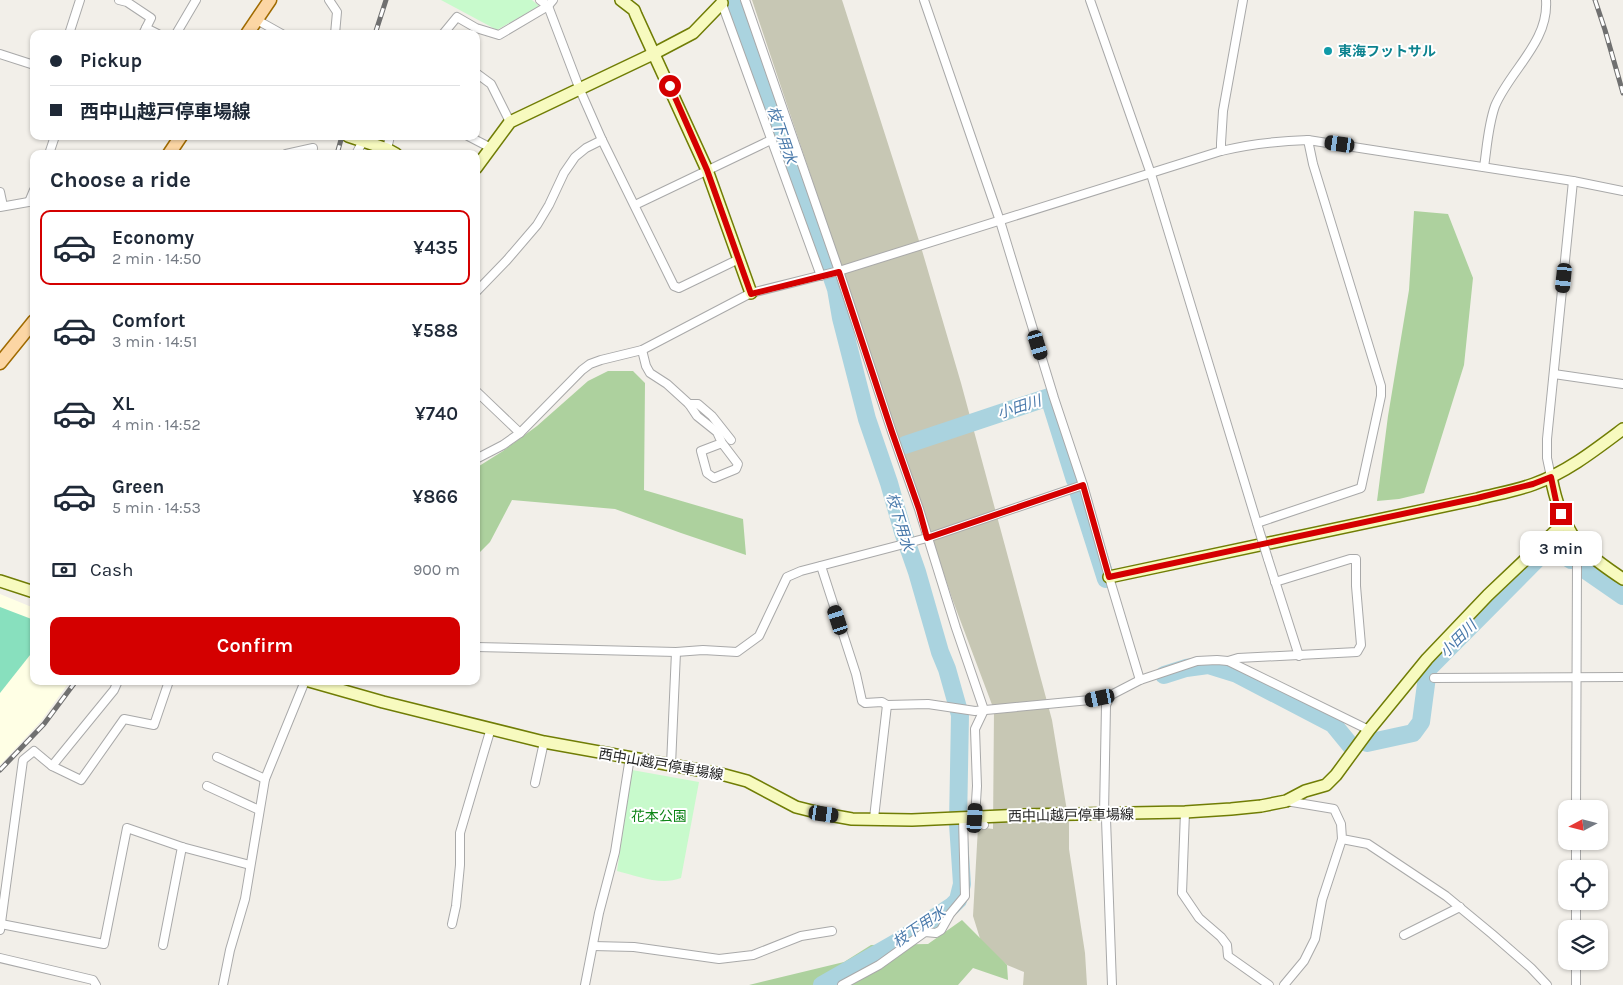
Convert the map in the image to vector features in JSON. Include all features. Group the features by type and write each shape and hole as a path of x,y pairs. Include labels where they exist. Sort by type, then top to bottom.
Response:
{"main road":[{"path":"621,0 634,10 707,170 751,294"},
{"path":"250,30 267,1"},
{"path":"480,163 510,122 580,90 693,33 723,1"},
{"path":"362,140 387,150"},
{"path":"0,363 30,325"},
{"path":"1109,577 1477,498 1533,484 1551,477 1582,459 1623,429"},
{"path":"1551,477 1556,501 1574,537 1587,552 1623,579"},
{"name":"西中山越戸停車場線","path":"321,685 544,742 671,766 694,768 747,781 796,807 852,819 968,820 1022,815 1185,812 1239,808 1286,801 1306,791 1326,785 1336,775 1414,674 1509,574 1565,522"},
{"path":"0,581 30,591"}],"street":[{"path":"70,30 80,0"},
{"path":"178,30 196,0"},
{"path":"329,0 337,12 335,30"},
{"path":"540,0 551,3"},
{"path":"745,0 919,509 984,710 975,729 977,786 968,820 965,896 950,914 941,930 936,933 925,932 879,965 842,985"},
{"path":"924,0 1000,221 1083,485 1140,680"},
{"path":"1090,0 1151,174 1299,656"},
{"path":"1221,151 1223,111 1243,0"},
{"path":"1484,167 1490,121 1502,93 1539,37 1544,23 1546,0"},
{"path":"125,1 151,18 145,30"},
{"path":"723,1 820,276"},
{"path":"446,30 457,17 476,28 499,35 551,3"},
{"path":"551,3 580,90 602,140 674,286 677,288 739,259"},
{"path":"257,20 275,30"},
{"path":"0,54 30,64"},
{"path":"480,75 491,84 510,122"},
{"path":"358,150 362,140"},
{"path":"476,140 491,148"},
{"path":"480,288 537,225 564,173 575,157 586,148 602,140"},
{"path":"635,205 771,140"},
{"path":"1258,526 1361,488 1381,396 1381,386 1313,164 1308,140"},
{"path":"480,457 503,445 520,433 590,364 642,350 751,294 837,272 1221,151 1277,141 1308,140 1484,167 1623,192"},
{"path":"304,150 313,148"},
{"path":"1551,477 1547,458 1547,439 1574,182"},
{"path":"0,192 2,206 30,202"},
{"path":"642,350 650,373 689,404 697,416 717,432 722,443 738,464 736,469 714,478 708,473 701,451 722,443"},
{"path":"1554,374 1623,384"},
{"path":"480,395 520,433"},
{"path":"689,404 698,404 712,416 731,440"},
{"path":"480,647 737,652 759,636 787,577 801,571 927,538 1083,485"},
{"path":"1576,800 1577,564 1587,552"},
{"path":"1228,661 1238,658 1357,652 1361,645 1356,586 1356,559 1350,559 1275,582"},
{"path":"821,566 856,674 862,700 865,703 882,702 887,705 928,704 967,710 1050,705 1090,700 1111,695 1140,680 1197,661 1217,660 1228,661 1369,730"},
{"path":"671,766 676,652"},
{"path":"1434,678 1623,677"},
{"path":"52,766 116,685"},
{"path":"168,685 154,725 124,718 81,780 52,766 34,750 23,760 0,927 104,944 127,828 182,847 250,865"},
{"path":"223,985 230,950 245,899 265,779 305,685"},
{"path":"1111,695 1106,705 1104,814 1107,829 1112,985"},
{"path":"874,818 887,705"},
{"path":"452,924 456,906 460,865 460,833 491,728"},
{"path":"535,782 544,742"},
{"path":"585,985 599,914 615,852 630,757"},
{"path":"217,758 265,779"},
{"path":"207,786 259,810"},
{"path":"1284,985 1304,961 1315,939 1322,900 1342,839 1341,824 1334,809 1286,801"},
{"path":"1185,812 1182,893 1199,918 1221,937 1227,946 1228,956 1269,985"},
{"path":"1342,839 1368,844 1446,896 1531,968 1547,985"},
{"path":"162,945 182,847"},
{"path":"1404,935 1460,908"},
{"path":"592,946 634,947 719,959 754,955 801,936 832,931"},
{"path":"0,958 93,980 96,985"},
{"path":"1576,970 1576,985"}],"shaded area":[{"path":"752,0 842,0 921,247 961,383 1052,720 1069,823 1069,849 1085,953 1087,985 1023,985 1024,972 1007,965 982,945 973,916 978,827 993,829 994,710 953,601"},
{"path":"0,594 30,606 30,685 67,685 41,721 0,765"}],"green space":[{"path":"441,0 532,0 539,6 497,30"},
{"path":"1414,211 1448,214 1473,278 1464,365 1424,493 1399,499 1377,501 1388,416 1409,290"},
{"path":"608,371 633,371 645,383 644,490 743,519 746,555 615,509 512,500 490,542 480,552 480,465 537,426 588,381"},
{"path":"0,607 30,618 30,655 0,693"},
{"name":"花本公園","path":"632,770 699,782 681,878 657,881 617,871"},
{"path":"962,920 1007,965 1008,980 973,968 958,985 749,985 844,962 871,945 928,944"}],"waterway":[{"name":"枝下用水","path":"735,0 836,289 841,318 867,419 917,572 960,715 958,824 962,884 958,900 952,906 899,941 822,985"},
{"name":"小田川","path":"905,445 1049,397 1075,480"},
{"name":"小田川","path":"1078,491 1106,579"},
{"name":"小田川","path":"1367,743 1413,733 1421,722 1428,669 1550,546 1571,560"},
{"name":"小田川","path":"1584,569 1623,596"},
{"name":"小田川","path":"1164,675 1186,668 1208,665 1237,674 1333,724 1351,746"}],"railway":[{"path":"376,30 386,0"},
{"path":"1595,0 1623,93"},
{"path":"338,150 341,140"},
{"path":"0,770 44,724 73,685"}],"place":[{"name":"東海フットサル","path":"1328,51"}],"route":[{"path":"670,86 707,170 751,294 839,272 919,509 927,538 1083,485 1109,577 1510,491 1551,477 1561,514"}]}
